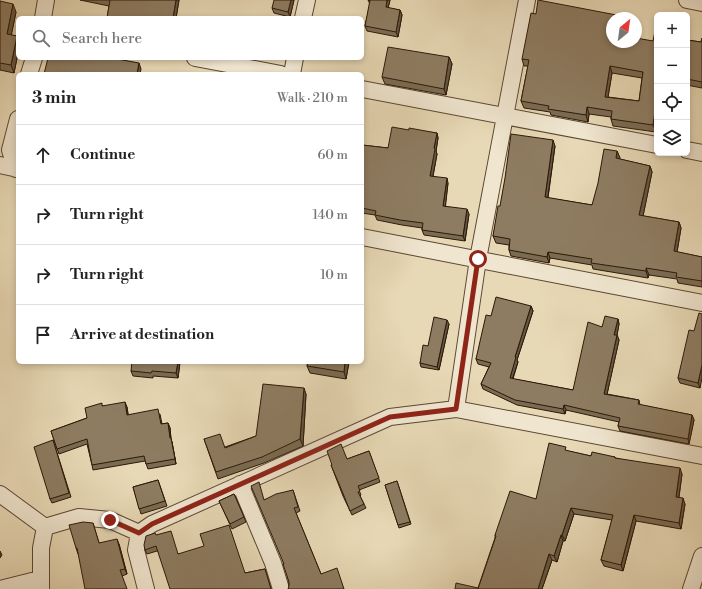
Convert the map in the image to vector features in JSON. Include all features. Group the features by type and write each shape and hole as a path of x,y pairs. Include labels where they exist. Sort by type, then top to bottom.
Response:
{"street":[{"path":"43,16 46,0"},
{"path":"303,16 307,0"},
{"path":"456,409 478,259 527,0"},
{"path":"687,0 702,2"},
{"path":"30,72 33,60"},
{"path":"206,60 270,72"},
{"path":"292,72 295,60"},
{"path":"364,89 654,144"},
{"path":"16,127 10,150 16,166"},
{"path":"690,151 702,153"},
{"path":"0,166 16,169"},
{"path":"364,237 702,303"},
{"path":"146,589 136,550 139,533 152,524 390,417 456,409 702,456"},
{"path":"240,484 273,563 281,589"},
{"path":"0,494 45,527"},
{"path":"45,527 79,517 110,520 139,533"},
{"path":"0,589 40,584 41,548 45,527"},
{"path":"691,589 702,556"}],"building":[{"path":"110,0 176,0 173,16 107,16"},
{"path":"274,0 291,0 288,12 272,8"},
{"path":"370,0 387,0 386,7 400,10 396,32 365,26"},
{"path":"538,0 606,13 606,48 642,48 642,39 653,41 654,36 653,125 611,119 612,111 587,107 586,115 548,109 549,106 521,101 529,60 522,59 531,13 536,14","holes":["610,66 643,72 639,101 605,97"]},
{"path":"0,1 13,4 7,34 16,36 16,41 11,65 0,63"},
{"path":"702,38 702,82 690,80 690,40 701,42"},
{"path":"388,47 449,57 444,89 382,77"},
{"path":"48,60 123,60 139,63 137,72 44,72"},
{"path":"392,127 409,130 409,128 437,133 430,176 447,178 443,206 467,209 463,236 422,230 423,223 375,215 376,211 364,208 364,145 388,148"},
{"path":"511,134 553,140 545,197 592,205 598,183 604,149 617,151 616,158 650,166 639,215 679,222 674,251 702,257 702,281 676,277 677,273 646,268 646,271 591,263 592,259 548,252 547,257 509,250 510,239 493,236 505,178"},
{"path":"496,297 531,306 510,378 573,390 588,322 602,327 605,316 618,319 614,335 617,335 604,394 639,400 638,404 692,415 688,439 618,426 620,418 564,405 563,409 515,400 481,384 491,363 476,359 486,315 491,316"},
{"path":"699,313 702,314 702,365 698,383 678,378 689,330 694,331"},
{"path":"434,317 447,320 437,367 420,363 423,345 428,346"},
{"path":"132,364 178,364 176,373 131,371"},
{"path":"308,364 345,364 344,372 307,366"},
{"path":"263,384 304,388 300,439 262,457 216,472 204,439 220,434 225,448 256,436"},
{"path":"125,402 127,415 158,409 161,424 168,423 175,459 146,464 144,456 92,465 87,439 57,449 51,431 87,418 85,408 102,403 102,406"},
{"path":"53,440 69,493 50,499 34,447"},
{"path":"549,443 566,447 565,450 591,456 592,452 615,458 680,468 676,497 683,498 679,523 634,515 621,565 601,560 613,515 571,508 554,556 549,554 538,589 478,589 510,491 536,499"},
{"path":"341,444 347,459 369,451 379,478 358,486 360,491 358,492 364,504 350,511 331,465 327,451"},
{"path":"158,480 165,501 139,509 133,487"},
{"path":"397,481 410,522 398,525 385,485"},
{"path":"259,482 264,500 276,494 293,490 298,507 294,508 321,574 337,568 344,589 288,589 289,582 284,564 251,486"},
{"path":"234,494 244,517 230,524 219,501"},
{"path":"83,522 93,523 99,543 117,539 125,569 120,570 127,589 85,589 77,548 69,525"},
{"path":"229,525 245,573 265,569 271,589 170,589 156,546 145,550 144,545 146,536 155,533 156,535 171,531 178,554 204,546 200,534"},
{"path":"456,583 478,588 478,589 455,589"}],"route":[{"path":"110,520 139,533 152,524 390,417 456,409 478,259"}]}
